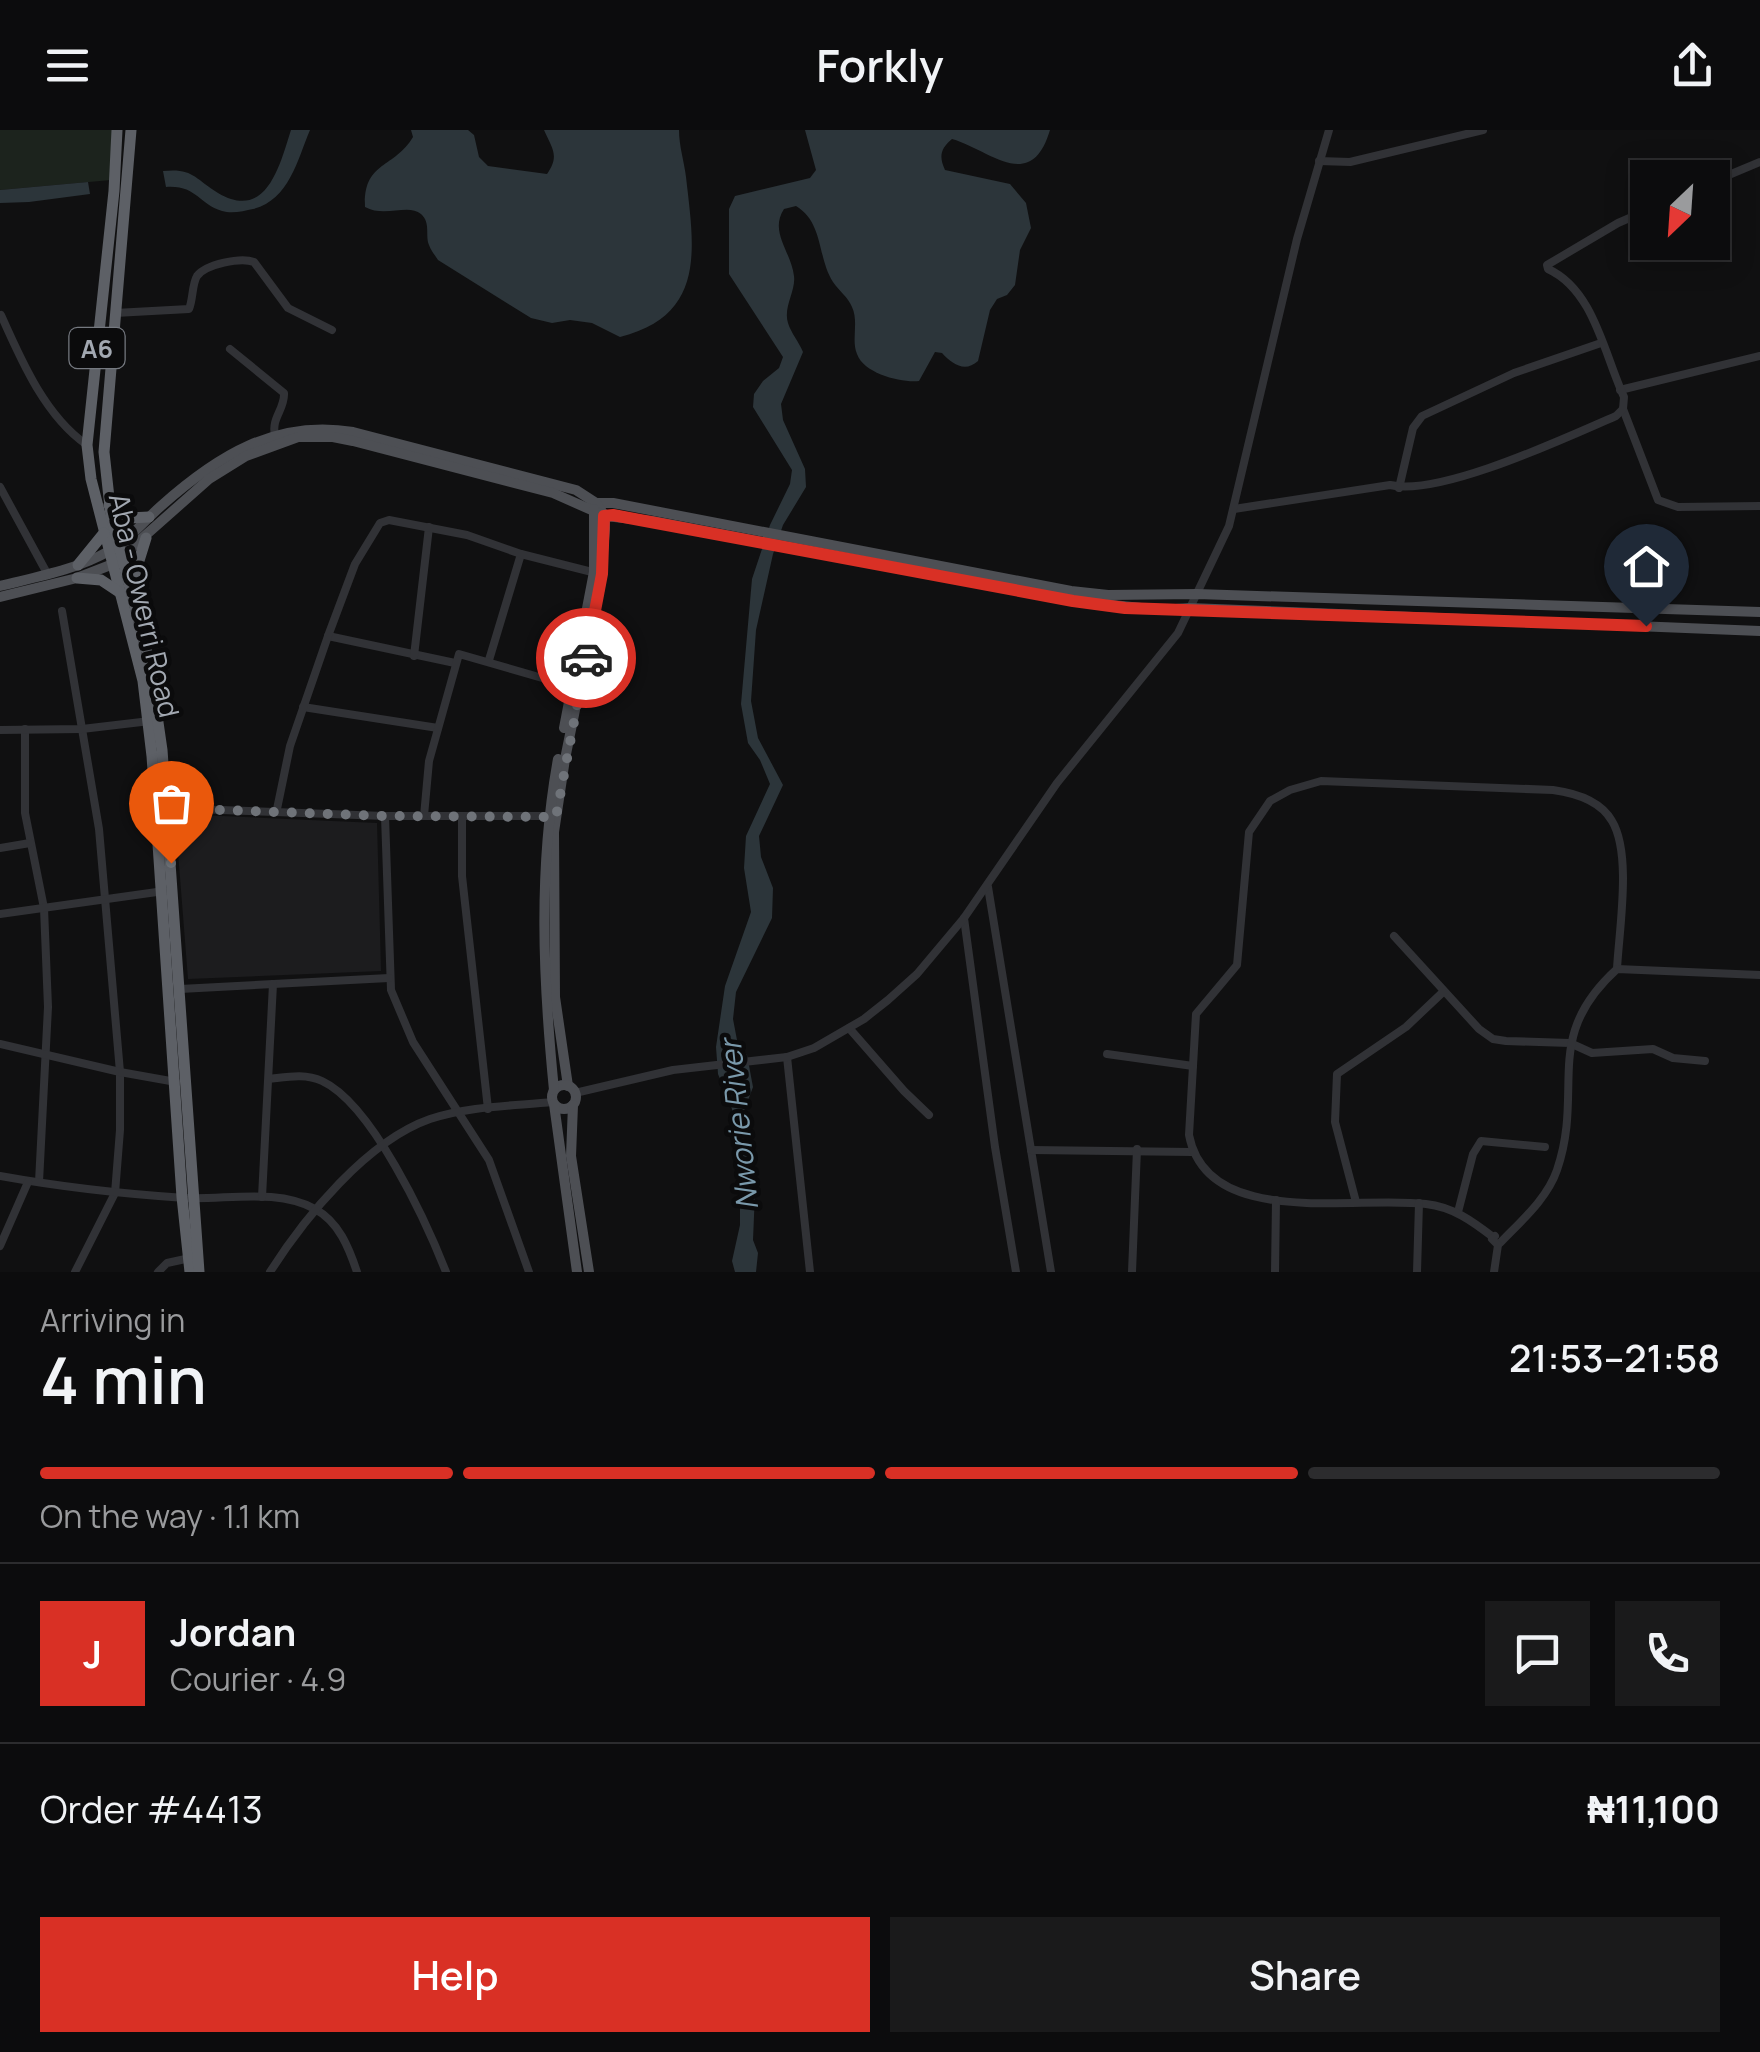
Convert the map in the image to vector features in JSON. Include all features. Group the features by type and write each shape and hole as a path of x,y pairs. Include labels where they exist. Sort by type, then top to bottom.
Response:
{"highway":[{"name":"Aba - Owerri Road","path":"116,554 104,533 87,445 117,130"},
{"name":"Aba - Owerri Road","path":"131,130 104,424 116,554 149,660 168,891 176,1082 187,1198 199,1272"},
{"path":"110,505 129,518 149,517"},
{"path":"104,533 78,571 126,590 146,538"},
{"name":"Aba - Owerri Road","path":"168,891 180,989 190,1265"}],"main road":[{"path":"116,554 149,517 210,467 275,435 308,428 353,432 566,487 598,511"},
{"path":"0,597 78,571 146,538 185,499 226,467 260,449 298,437 334,436 554,492 613,515 1108,595 1196,594 1760,612"},
{"path":"578,1272 554,1099 544,969 552,817 598,573 598,511"},
{"path":"797,544 1073,601 1161,610 1190,608 1760,631"},
{"path":"0,586 78,571"},
{"path":"552,817 554,997 572,1094 572,1156 590,1272"},
{"path":"554,1099 560,1085 572,1094"},
{"path":"554,1099 565,1109 572,1094"}],"street":[{"path":"572,1094 674,1070 787,1057 814,1048 849,1028 917,974 964,918 1057,784 1178,632 1190,608 1234,510 1329,130"},
{"path":"1319,161 1350,162 1484,130"},
{"path":"1730,175 1760,164"},
{"path":"1630,218 1547,264 1548,270 1566,278 1590,309 1658,500 1678,507 1760,506"},
{"path":"115,313 189,309 195,279 201,272 246,259 254,262 288,308 332,330"},
{"path":"1,315 34,382 71,433 87,445"},
{"path":"1399,488 1414,428 1422,416 1514,373 1601,343"},
{"path":"230,348 284,393 273,425 275,435"},
{"path":"1620,390 1760,356"},
{"path":"1234,510 1462,476 1517,458 1623,410"},
{"path":"0,487 48,574"},
{"path":"277,810 290,746 328,636 355,564 380,522 389,520 467,534 521,554 598,573"},
{"path":"414,656 428,527"},
{"path":"489,660 521,554"},
{"path":"62,611 99,829 120,1072 115,1193 75,1272"},
{"path":"328,636 455,663"},
{"path":"424,816 427,774 456,656 463,653 576,687"},
{"path":"303,707 438,728"},
{"path":"0,730 82,729 153,720"},
{"path":"26,729 25,813 44,908 47,1055 39,1182"},
{"path":"1494,1272 1497,1241 1549,1189 1557,1170 1567,1115 1570,1043 1584,1004 1617,968 1621,854 1615,825 1606,812 1579,794 1552,790 1320,781 1290,790 1270,801 1249,832 1237,965 1196,1014 1189,1135 1192,1152 1200,1166 1241,1193 1276,1200 1419,1204 1458,1212 1497,1241"},
{"path":"162,808 552,817"},
{"path":"385,816 391,990 408,1034 492,1166 529,1272"},
{"path":"462,817 462,876 488,1109"},
{"path":"0,848 30,843"},
{"path":"988,885 1051,1272"},
{"path":"0,914 168,891"},
{"path":"964,918 994,1147 1016,1272"},
{"path":"1394,936 1479,1030 1492,1039 1570,1043 1592,1052 1653,1050 1673,1058 1706,1061"},
{"path":"1617,968 1760,975"},
{"path":"180,989 390,978"},
{"path":"262,1197 272,984"},
{"path":"1356,1202 1334,1122 1336,1074 1406,1027 1444,992"},
{"path":"849,1028 929,1115"},
{"path":"0,1044 176,1082"},
{"path":"1107,1054 1194,1066"},
{"path":"787,1057 810,1272"},
{"path":"269,1080 308,1076 339,1092 384,1145 446,1272"},
{"path":"270,1272 316,1210 384,1145 415,1125 460,1112 554,1099"},
{"path":"1458,1212 1473,1154 1481,1141 1545,1148"},
{"path":"1031,1150 1137,1148 1192,1152"},
{"path":"1132,1272 1137,1148"},
{"path":"0,1176 115,1193 288,1198 316,1210 333,1224 345,1241 357,1272"},
{"path":"0,1246 28,1182"},
{"path":"1275,1272 1276,1200"},
{"path":"1417,1272 1419,1204"},
{"path":"158,1272 167,1262 190,1265"}],"shaded area":[{"path":"0,130 114,130 111,180 0,190"},
{"path":"175,814 377,823 381,971 188,979"}],"water":[{"path":"291,130 310,130 290,178 265,204 246,211 226,212 184,189 166,187 163,171 181,171 235,200 260,195 276,173"},
{"path":"411,130 468,130 474,135 479,157 488,166 547,174 554,157 544,130 679,130 692,253 681,295 668,313 648,327 620,337 592,323 552,323 531,318 438,260 429,245 426,221 421,214 365,207 369,181 405,147 413,137"},
{"name":"Nworie River","path":"805,130 1050,130 1042,149 1032,160 1021,164 1008,163 952,139 943,150 945,170 1010,184 1026,203 1031,228 1020,250 1015,285 990,310 978,361 973,365 959,366 935,352 919,381 894,379 867,367 855,349 852,307 828,272 811,222 796,206 784,209 780,217 780,234 794,276 787,317 803,352 781,404 783,420 805,469 806,487 783,525 756,630 751,701 758,738 783,785 759,836 761,857 773,888 772,918 736,992 733,1019 737,1040 747,1055 753,1087 744,1111 755,1192 753,1240 758,1253 756,1272 735,1272 732,1261 740,1204 732,1109 718,1074 716,1047 725,986 751,912 744,868 746,836 770,784 748,743 741,704 752,579 792,470 753,407 754,394 779,368 783,357 729,274 729,209 735,196 810,178 816,170"},
{"path":"88,182 90,194 0,203 0,190"}],"way so far":[{"path":"171,863 167,808 556,817 586,658"}],"route":[{"path":"586,658 602,574 604,516 613,515 1125,608 1646,626"}]}
